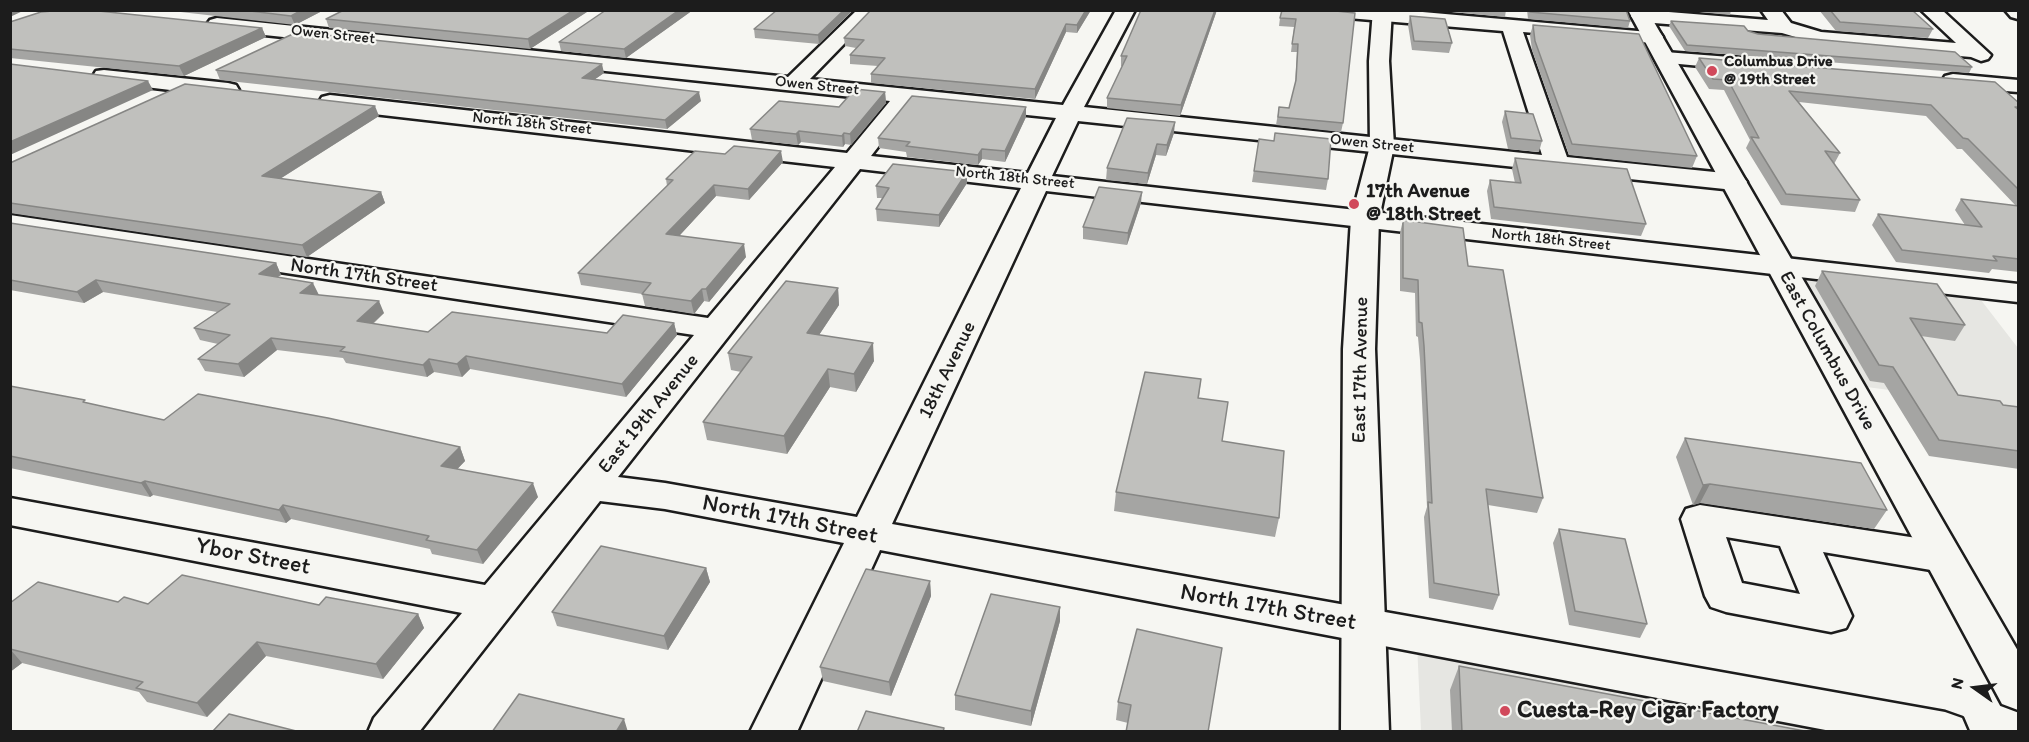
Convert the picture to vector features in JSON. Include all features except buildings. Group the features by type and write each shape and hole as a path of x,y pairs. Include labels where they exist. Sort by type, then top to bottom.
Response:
{"street":[{"path":"794,83 868,10"},
{"name":"18th Avenue","path":"773,732 1040,180 1070,113 1126,10"},
{"path":"1324,10 1383,13 1511,26 1649,30 1784,27 1819,38 1976,51"},
{"path":"1770,10 1784,27"},
{"path":"1930,10 2018,86"},
{"path":"2014,10 2019,14"},
{"name":"East 17th Avenue","path":"1365,732 1359,350 1365,219 1382,146 1379,61 1383,13"},
{"path":"259,51 337,15"},
{"name":"Owen Street","path":"197,22 1734,182"},
{"path":"1511,26 1545,122 1557,164"},
{"path":"1649,30 1759,66"},
{"name":"East Columbus Drive","path":"1649,30 1779,266 2019,691"},
{"path":"537,56 564,39"},
{"path":"155,100 227,66"},
{"path":"80,73 254,93"},
{"path":"1935,79 2018,86"},
{"name":"East 19th Avenue","path":"391,732 906,96"},
{"name":"North 18th Street","path":"301,98 1040,180 2019,293"},
{"name":"North 17th Street","path":"10,223 718,328"},
{"name":"North 17th Street","path":"590,487 665,496 1945,732"},
{"name":"Ybor Street","path":"10,511 496,603"},
{"path":"1795,534 1943,556"}],"shaded area":[{"path":"1784,269 1974,291 2018,348 2018,407 1844,384"},
{"path":"1417,643 1896,731 1421,731"}],"place":[{"name":"Columbus Drive @ 19th Street","path":"1712,71"},
{"name":"17th Avenue @ 18th Street","path":"1354,204"},
{"name":"Cuesta-Rey Cigar Factory","path":"1505,711"}]}
